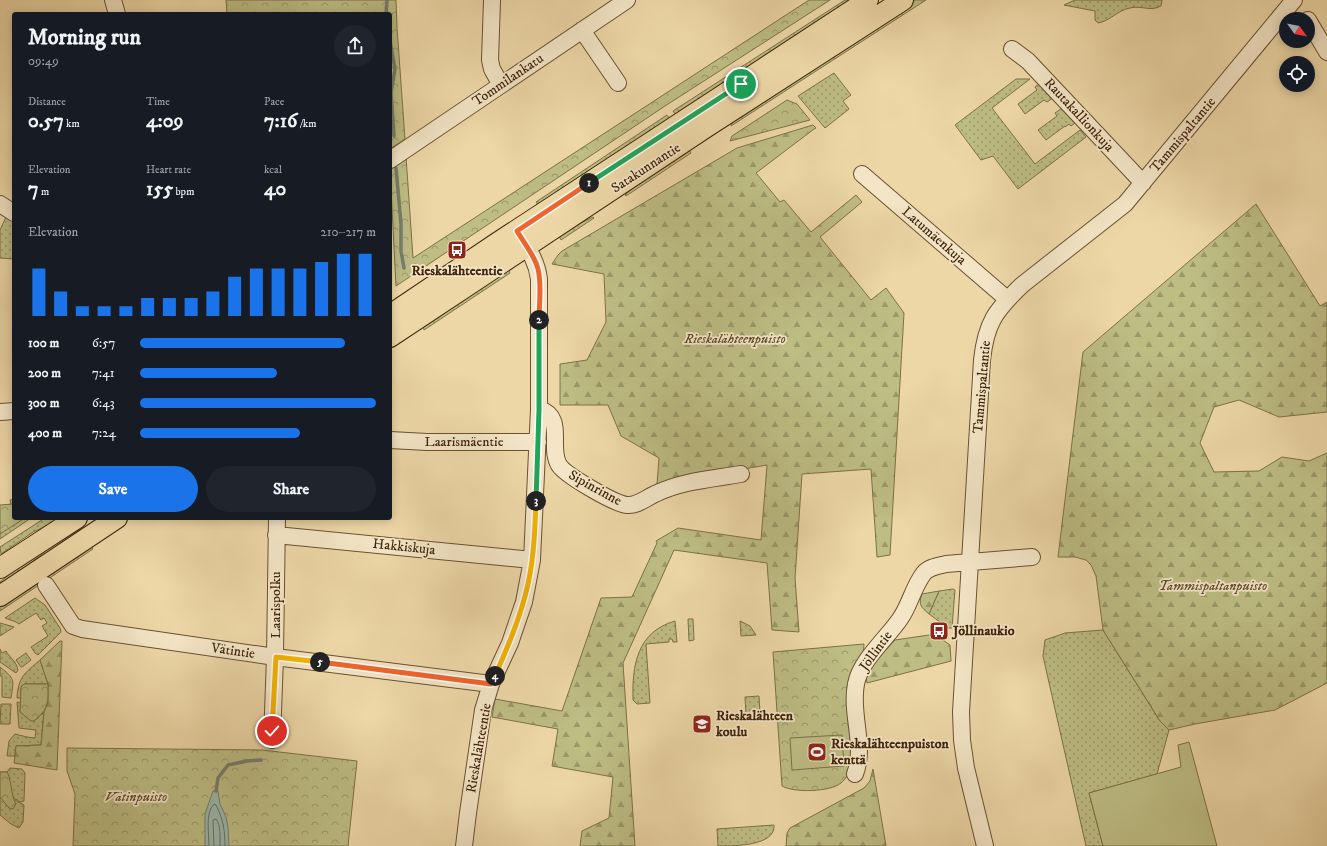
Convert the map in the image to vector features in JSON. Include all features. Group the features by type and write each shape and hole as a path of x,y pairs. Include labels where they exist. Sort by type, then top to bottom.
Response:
{"main road":[{"name":"Satakunnantie","path":"392,336 522,239 868,0"},
{"name":"Satakunnantie","path":"392,314 522,239 715,122 903,0"},
{"path":"0,568 73,520"},
{"path":"0,596 113,520"}],"street":[{"path":"113,0 116,12"},
{"path":"492,0 490,60 492,69 501,85"},
{"name":"Tommilankatu","path":"392,159 627,0"},
{"path":"1295,0 1303,12"},
{"name":"Tammispaltantie","path":"985,846 966,768 962,740 962,704 969,563 983,345 990,322 1007,299 1022,285 1125,204 1295,0"},
{"path":"582,30 618,83"},
{"path":"1315,32 1327,52"},
{"name":"Rautakallionkuja","path":"1012,49 1028,61 1143,183"},
{"name":"Latumäenkuja","path":"862,174 1007,299"},
{"path":"0,204 12,212"},
{"name":"Rieskalähteentie","path":"464,846 483,710 491,684 515,629 527,590 532,560 539,410 539,278 538,268 535,261 522,239"},
{"name":"Sipinrinne","path":"539,410 546,411 551,416 554,424 555,457 559,466 577,481 617,502 626,505 635,504 678,484 741,474"},
{"path":"0,412 12,411"},
{"name":"Laarismäentie","path":"392,440 427,442 538,442"},
{"name":"Laarispolku","path":"272,740 276,657 277,520"},
{"name":"Hakkiskuja","path":"276,535 532,560"},
{"path":"969,563 1032,557"},
{"name":"Jöllintie","path":"855,774 859,759 854,703 857,679 883,639 900,620 920,579 925,572 930,568 946,564 969,563"},
{"name":"Vätintie","path":"46,585 73,626 82,629 276,657 491,684"}],"green space":[{"path":"226,0 396,0 405,139 392,148 392,12 227,12"},
{"path":"809,0 830,0 665,106 396,286 392,208 392,167 406,156 413,258"},
{"path":"845,0 856,0 678,118 673,111"},
{"path":"915,0 926,0 731,126 733,121 891,14"},
{"path":"1075,0 1162,0 1161,6 1157,8 1134,7 1126,9 1098,23 1095,20 1095,11 1064,5"},
{"path":"834,73 851,95 843,101 849,109 825,128 798,96"},
{"path":"1016,79 1030,79 992,108 1035,164 1080,130 1086,137 1018,189 993,156 981,160 955,125"},
{"path":"1040,83 1053,98 1047,102 1044,100 1025,114 1018,104 1037,90 1035,87"},
{"path":"787,100 797,104 810,120 730,141 732,136"},
{"path":"1062,108 1075,123 1071,126 1069,124 1065,126 1046,140 1038,130 1057,116 1055,113"},
{"path":"667,115 672,122 541,209 536,202"},
{"name":"Rieskalähteenpuisto","path":"813,125 816,128 756,173 780,202 784,200 811,232 856,195 862,202 820,237 871,300 886,288 904,313 890,555 877,557 871,469 802,474 795,578 799,632 772,630 767,563 674,550 623,663 635,846 580,846 582,831 609,818 613,777 552,766 558,729 492,717 495,699 562,711 601,598 632,597 657,543 656,541 678,528 761,540 767,465 657,484 659,458 621,436 608,405 560,405 560,364 587,360 606,322 604,274 552,264 562,251 737,148"},
{"path":"688,148 691,153 626,196 625,195 641,180"},
{"name":"Tammispaltanpuisto","path":"1256,204 1320,306 1327,302 1327,412 1279,417 1239,400 1214,407 1200,443 1214,472 1259,471 1282,457 1309,461 1327,453 1327,683 1275,710 1169,730 1160,721 1103,630 1096,576 1091,565 1086,560 1075,557 1058,557 1083,352"},
{"path":"6,217 12,221 12,259 0,258 0,230"},
{"path":"593,217 594,218 561,240 558,234"},
{"path":"505,271 509,271 510,273 424,330 423,326"},
{"path":"10,500 12,500 12,520 28,520 0,539 0,506 11,504"},
{"path":"12,504 12,520 22,520 0,534 0,505"},
{"path":"42,520 60,520 33,532 1,554 0,547"},
{"path":"77,525 80,529 46,551 0,587 0,582 27,560"},
{"path":"90,545 93,549 0,611 0,604"},
{"path":"955,590 952,628 948,628 929,614 939,591"},
{"path":"939,591 929,614 921,606 920,601 922,594"},
{"path":"35,598 45,605 61,632 38,655 31,647 48,636 42,626 47,623 44,618 41,620 36,613 19,624 5,618"},
{"path":"688,619 693,619 694,640 689,641"},
{"path":"675,621 677,642 673,642 672,639 669,639 669,642 646,644 650,703 637,704 633,700 633,687 634,674 639,652 652,633 662,626"},
{"path":"740,621 750,626 756,635 741,636"},
{"path":"0,623 14,627 0,636"},
{"path":"1103,630 1160,721 1169,730 1157,774 1089,793 1103,846 1086,846 1043,656 1045,640 1065,633"},
{"path":"929,635 939,637 950,645 951,661 867,683 865,673 895,640"},
{"path":"60,641 62,641 57,770 14,763 16,746 41,745 44,712 48,702 48,684 40,660"},
{"path":"864,644 856,759 850,772 841,783 821,790 795,790 782,786 773,652"},
{"path":"0,649 2,653 6,651 15,662 18,670 16,673 0,662"},
{"path":"26,653 31,660 21,667 16,660"},
{"path":"40,660 48,684 24,684 21,687 21,698 17,698 19,685 23,676"},
{"path":"0,667 11,677 13,687 11,698 2,697 2,676 0,676"},
{"path":"24,684 48,684 47,705 43,712 34,721 31,721 20,712 21,687"},
{"path":"759,696 760,713 746,714 745,697"},
{"path":"17,702 21,703 20,712 34,721 44,712 41,745 16,746 15,756 7,756 9,741 15,734 35,738 36,730 19,728"},
{"path":"1,704 11,704 10,724 0,724"},
{"name":"Rieskalähteenpuiston kenttä","path":"842,735 844,766 792,770 790,738"},
{"path":"1189,742 1217,846 1103,846 1089,793 1181,767 1178,745"},
{"name":"Vätinpuisto","path":"67,748 262,750 357,761 348,846 73,846 75,794 67,771"},
{"path":"10,768 22,769 25,773 24,801 20,802 16,799 15,800 24,805 23,822 19,828 11,824 0,815 0,772 7,772"},
{"path":"873,769 886,846 786,846 787,833 790,828 864,788 870,781"},
{"path":"0,772 7,772 8,774 16,804 13,809 9,808 0,797"},
{"path":"774,825 773,832 761,841 743,845 718,846 717,829"}],"water":[{"path":"213,791 218,791 220,804 226,817 229,846 205,846 205,814"}],"waterway":[{"path":"386,12 387,0"},
{"path":"392,52 395,69 392,87"},
{"path":"392,107 394,136"},
{"path":"396,168 401,224 401,251 404,268"},
{"path":"216,791 218,778 228,765 261,760"}],"place":[{"name":"Rieskalähteentie","path":"457,250"},
{"name":"Jöllinaukio","path":"939,631"},
{"name":"Rieskalähteen koulu","path":"702,724"},
{"name":"Rieskalähteenpuiston kenttä","path":"817,752"}],"route":[{"path":"272,731 276,657 491,684 510,643 529,583 536,504 539,410 539,278 538,268 535,261 517,231 741,84"}]}
